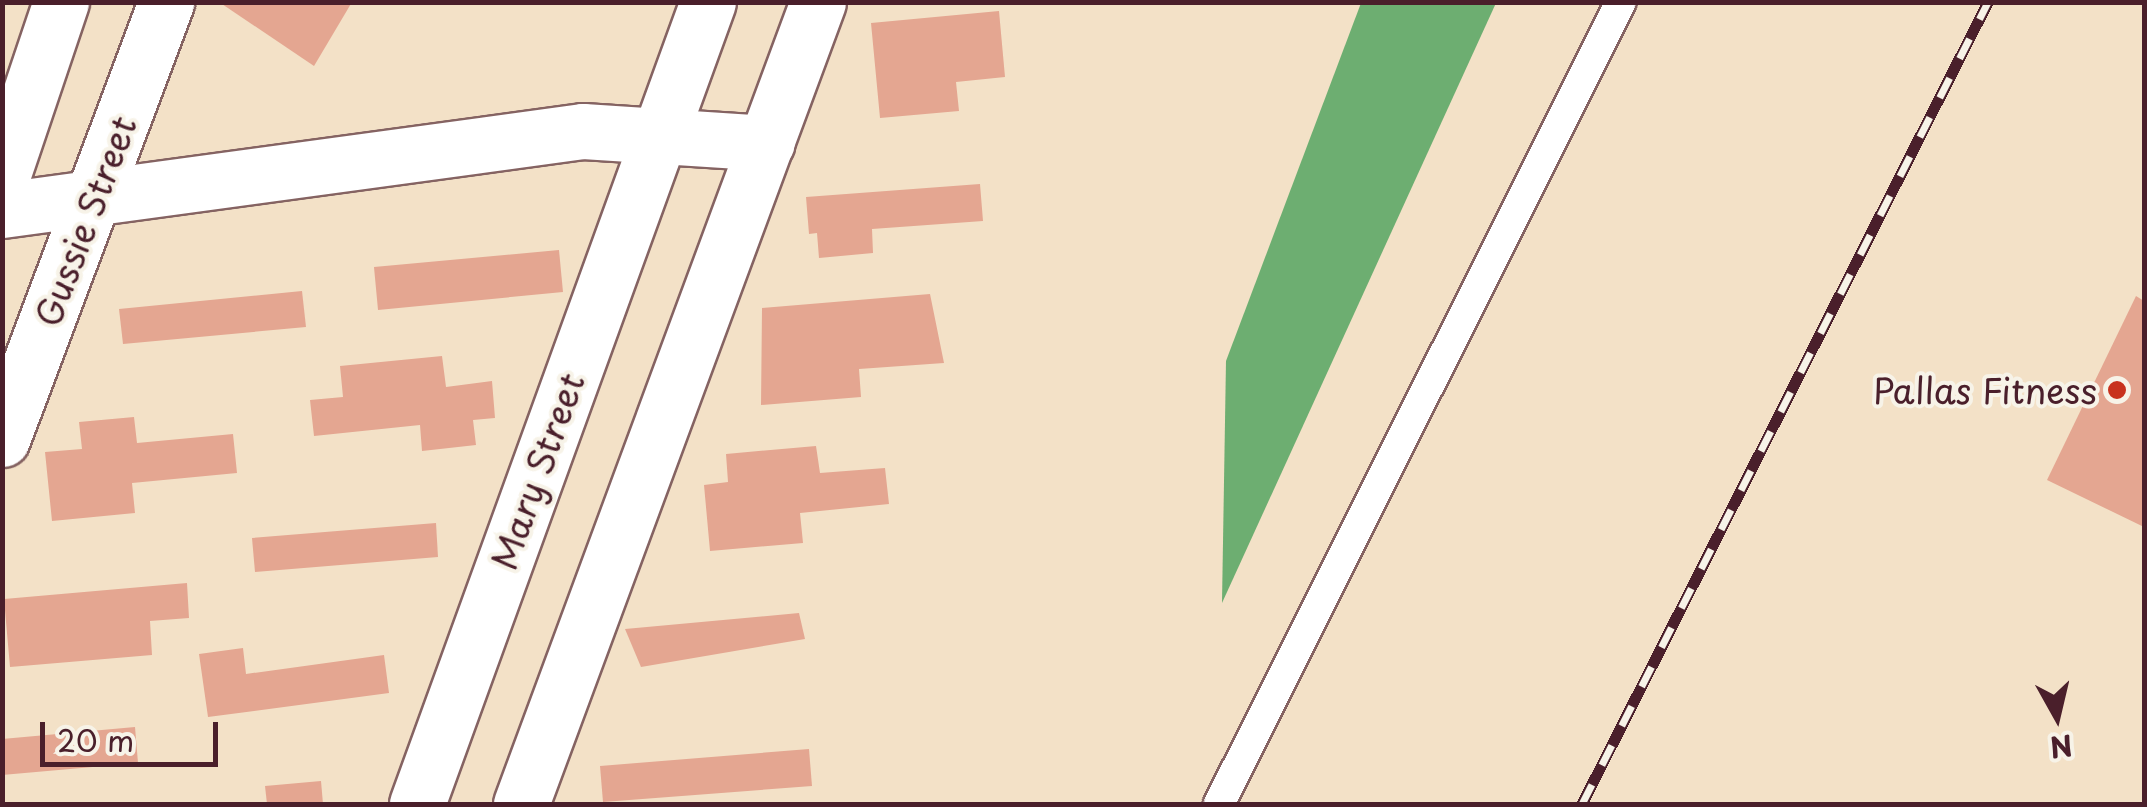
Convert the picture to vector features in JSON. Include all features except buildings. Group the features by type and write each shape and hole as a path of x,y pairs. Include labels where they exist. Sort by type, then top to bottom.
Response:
{"street":[{"path":"2,177 62,2"},
{"name":"Gussie Street","path":"2,438 100,195 166,2"},
{"name":"Mary Street","path":"416,804 708,2"},
{"path":"521,804 818,2"},
{"path":"2,210 583,131 766,143"}],"lane":[{"path":"1219,804 1621,2"}],"green space":[{"path":"1361,3 1496,3 1222,603 1226,361"}],"railway":[{"path":"1582,804 1988,2"}],"place":[{"name":"Pallas Fitness","path":"2117,390"}]}
